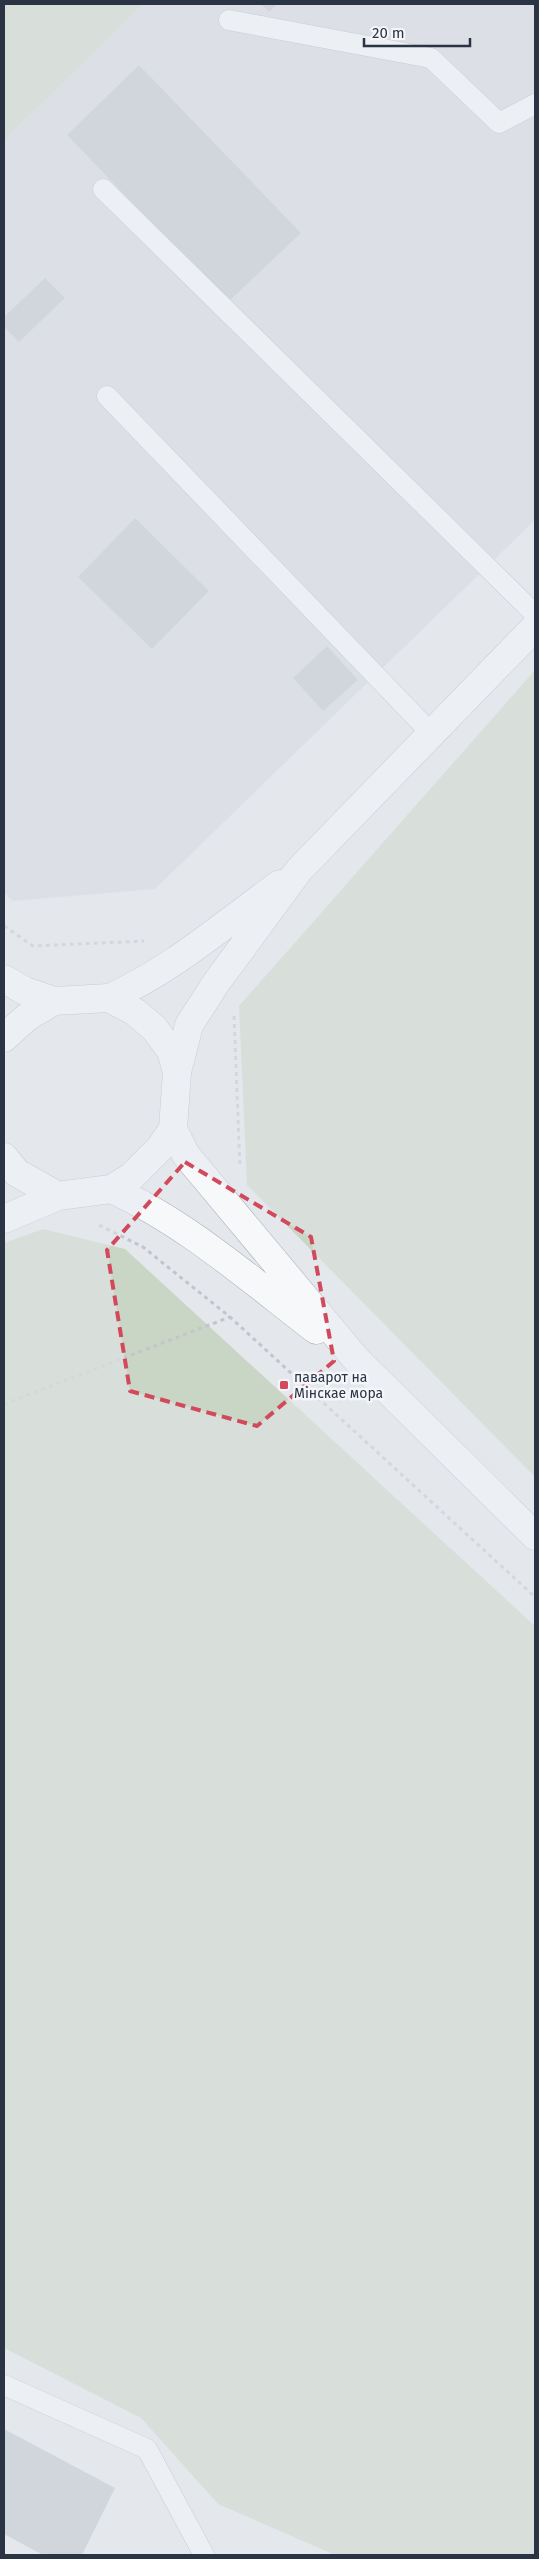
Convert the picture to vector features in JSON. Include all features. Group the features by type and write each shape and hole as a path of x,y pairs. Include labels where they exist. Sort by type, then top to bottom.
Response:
{"street":[{"path":"535,627 299,870 216,983 189,1025 177,1072 174,1129 186,1155 356,1359 535,1536"},
{"path":"4,978 25,991 54,1001 109,998 131,988 187,952 299,870"},
{"path":"109,998 135,1012 154,1028 171,1051 177,1072"},
{"path":"4,1038 27,1017 54,1001"},
{"path":"4,1218 58,1196 111,1189 131,1177 160,1148 174,1129"},
{"path":"4,1157 16,1173 58,1196"},
{"path":"111,1189 135,1200 211,1250 356,1359"}],"lane":[{"path":"229,20 431,58 499,123 535,104"},
{"path":"103,189 535,614"},
{"path":"107,396 432,734"},
{"path":"4,2385 147,2449 204,2555"}],"path":[{"path":"4,926 33,946 152,940"},
{"path":"234,1006 240,1173"},
{"path":"93,1224 143,1247 230,1317 535,1597"},
{"path":"4,1404 230,1317"}],"highlighted area":[{"path":"185,1162 311,1237 334,1361 257,1426 130,1391 107,1250"}],"shaded area":[{"path":"143,4 535,4 535,520 155,889 12,901 4,892 4,141"}],"green space":[{"path":"4,4 143,4 4,141"},
{"path":"535,670 535,1477 247,1185 239,1006"},
{"path":"43,1229 125,1249 535,1626 535,2555 335,2555 218,2504 141,2418 4,2348 4,1243"}],"building":[{"path":"261,4 277,4 269,12"},
{"path":"139,65 301,233 228,302 67,135"},
{"path":"45,278 65,298 19,342 4,327 4,317"},
{"path":"135,518 209,591 152,649 78,577"},
{"path":"327,646 358,680 323,711 293,678"},
{"path":"4,2429 115,2488 82,2555 43,2555 4,2534"}],"place":[{"name":"паварот на Мінскае мора","path":"284,1385"}]}
